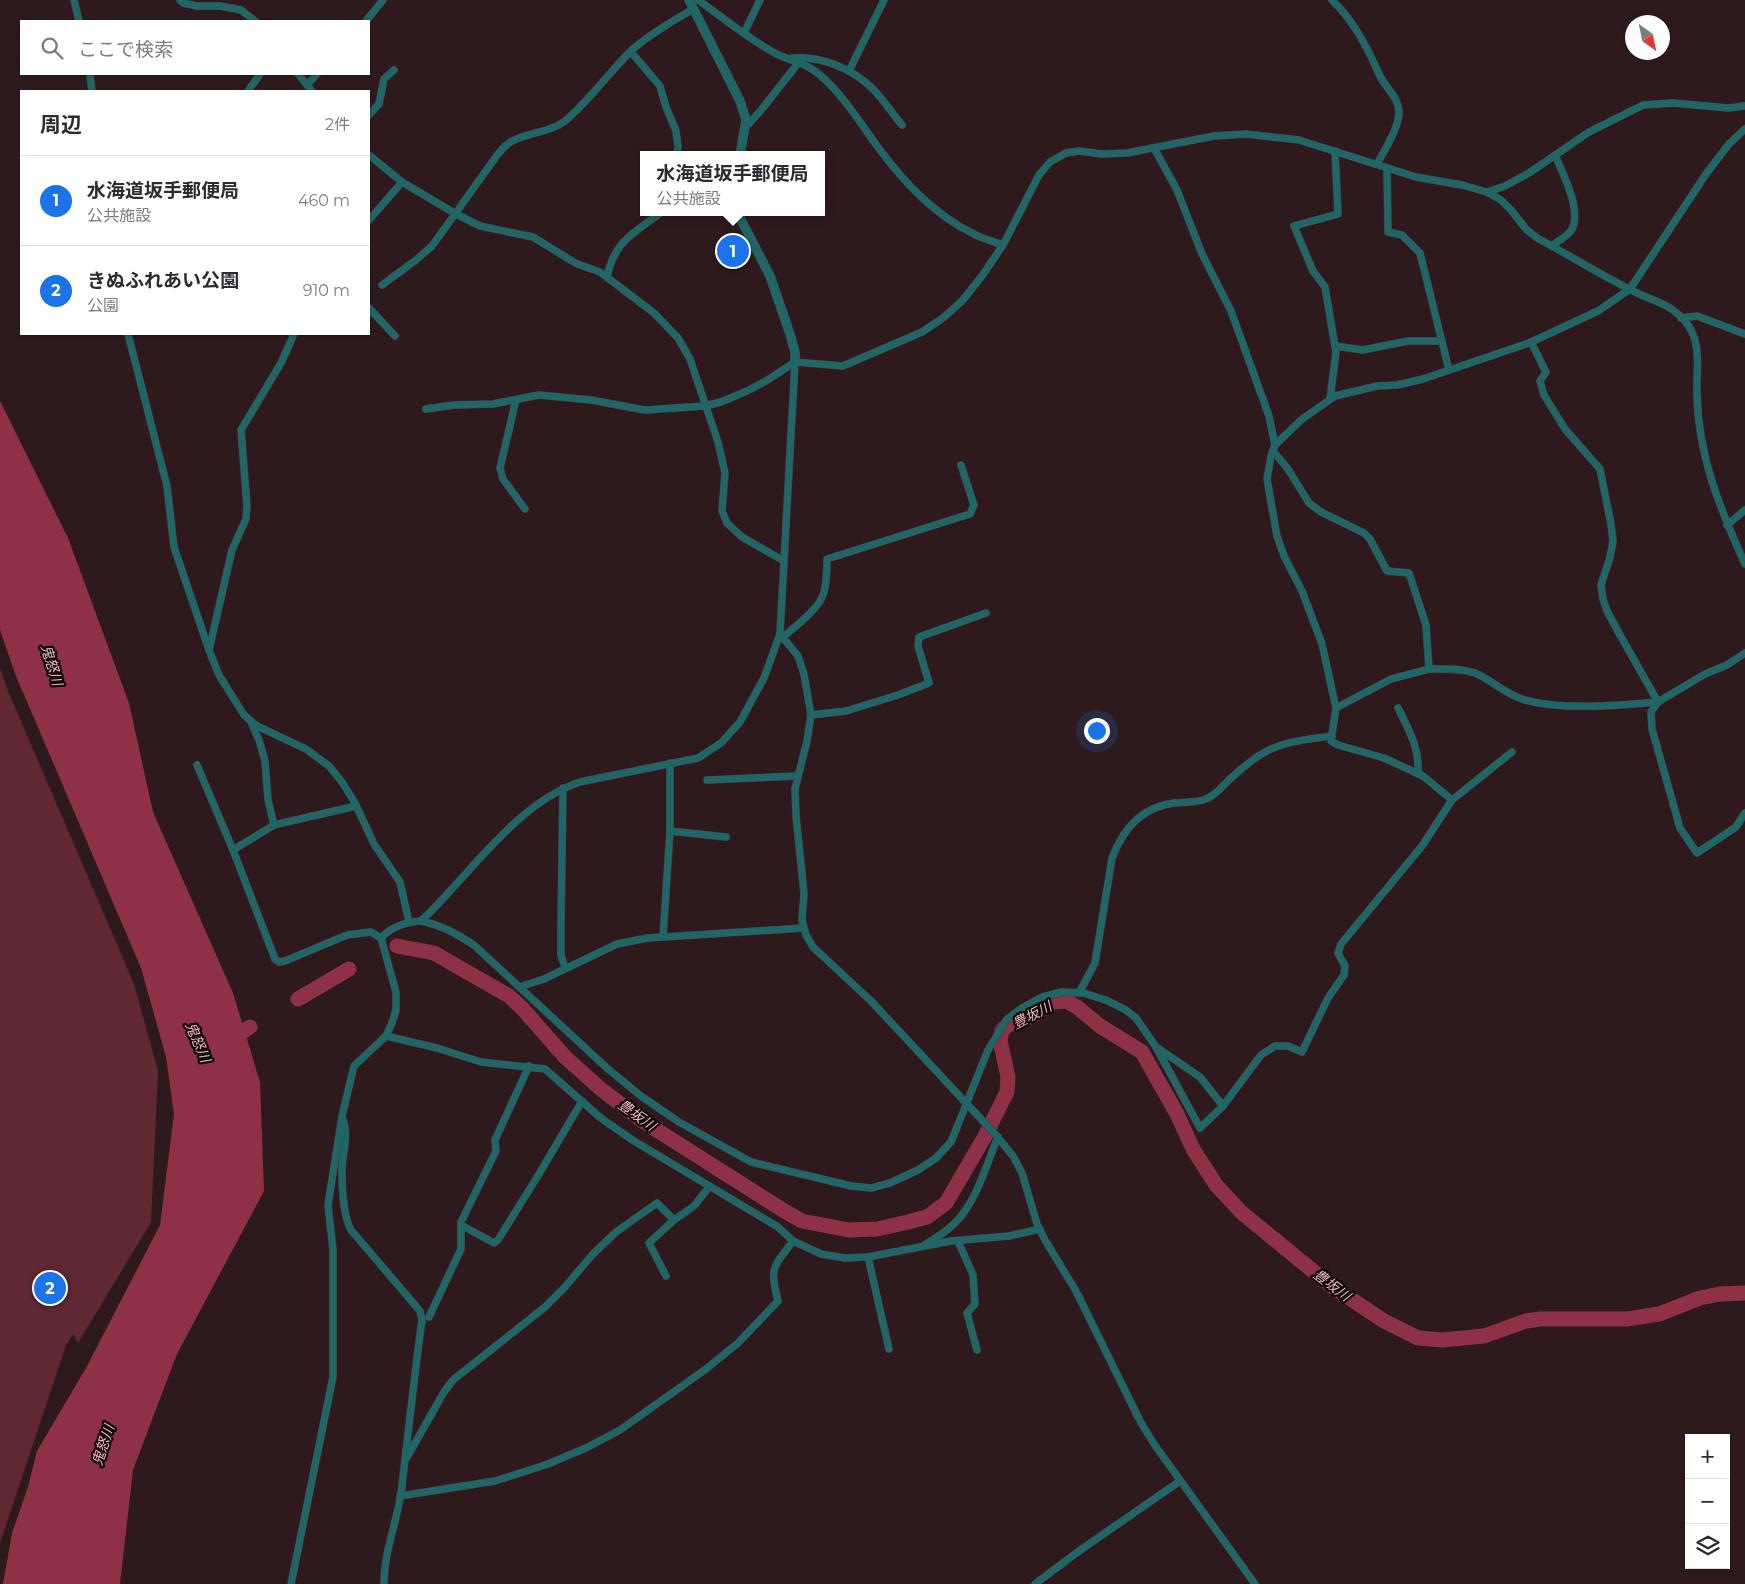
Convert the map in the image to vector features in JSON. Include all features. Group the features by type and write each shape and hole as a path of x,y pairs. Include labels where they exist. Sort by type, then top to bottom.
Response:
{"street":[{"path":"74,0 79,20"},
{"path":"180,0 183,3 197,6 220,6 241,10 255,20"},
{"path":"367,20 383,0"},
{"path":"698,0 773,52 799,62 819,74 844,100 878,148 905,181 928,203 950,221 975,235 1003,245"},
{"path":"744,32 760,0"},
{"path":"849,71 884,0"},
{"path":"1332,0 1346,14 1356,29 1376,65 1379,75 1397,101 1399,113 1397,123 1377,164"},
{"path":"382,286 432,246 498,154 510,142 525,136 548,131 563,122 578,109 631,52 691,4 740,100 746,120 741,151"},
{"path":"631,52 660,86 676,131 677,151"},
{"path":"790,58 807,57 824,61 849,71 871,88 902,125"},
{"path":"745,128 799,62"},
{"path":"370,114 379,104 384,79 394,70"},
{"path":"90,75 92,90"},
{"path":"249,90 259,75"},
{"path":"299,75 309,88 317,75"},
{"path":"1487,192 1505,186 1529,173 1589,132 1644,105 1673,103 1728,108 1745,106"},
{"path":"1274,448 1301,420 1335,396 1378,386 1397,385 1449,370 1531,342 1598,311 1630,289 1706,174 1729,144 1745,129"},
{"path":"426,409 454,405 493,404 539,395 591,400 645,410 705,406 721,402 747,391 794,362 843,366 922,332 943,318 962,301 1003,245 1039,175 1050,162 1066,153 1079,151 1102,154 1127,153 1214,136 1246,134 1299,140 1416,177 1462,185 1487,192 1501,200 1526,229 1552,246 1630,289 1665,304 1681,318 1694,334 1697,350 1697,396 1700,436 1706,466 1727,525 1745,564"},
{"path":"1154,148 1177,190 1202,254 1231,311 1269,416 1274,448 1267,479 1277,536 1284,556 1302,592 1322,644 1336,708 1332,741 1338,745 1384,758 1418,774 1452,800"},
{"path":"1330,399 1336,352 1325,287 1313,271 1294,226 1338,214 1335,151"},
{"path":"1552,246 1569,233 1574,226 1575,211 1556,155"},
{"path":"370,156 402,182 456,214 480,226 533,237 577,264 607,276 654,313 678,338 690,360 718,442 725,473 722,511 727,523 742,537 784,561"},
{"path":"1387,168 1388,232 1402,235 1420,253 1449,370"},
{"path":"370,219 402,182"},
{"path":"607,276 614,254 624,241 657,216"},
{"path":"421,921 513,825 534,806 563,788 580,782 698,758 721,743 740,722 764,678 781,636 795,352 770,276 739,216"},
{"path":"370,309 395,336"},
{"path":"1681,318 1697,316 1745,334"},
{"path":"128,335 167,486 174,547 219,675 249,720 257,726 306,749 329,766 342,782 374,844 400,882 409,922"},
{"path":"209,650 232,550 246,519 247,506 241,430 281,363 294,335"},
{"path":"1335,346 1363,350 1408,341 1442,341"},
{"path":"1531,342 1546,372 1540,381 1544,395 1565,428 1600,469 1612,524 1613,541 1602,585 1603,599 1607,611 1658,702"},
{"path":"516,400 500,468 503,479 525,509"},
{"path":"1274,448 1310,503 1321,512 1364,533 1370,539 1387,571 1409,573 1426,625 1429,669"},
{"path":"781,636 813,609 823,597 827,559 970,514 974,505 961,464"},
{"path":"1727,525 1745,510"},
{"path":"811,715 846,711 929,683 918,646 919,637 986,613"},
{"path":"781,636 798,656 804,674 811,715 807,741 795,789 804,893 802,920 806,935 813,947 871,1001 1013,1156 1022,1173 1040,1229 1076,1291 1140,1421 1180,1481 1255,1584"},
{"path":"1745,653 1727,665 1705,674 1658,702 1651,712 1652,728 1680,828 1697,853 1736,828 1745,813"},
{"path":"1336,708 1391,679 1429,669 1460,669 1475,673 1523,700 1546,704 1607,705 1658,702"},
{"path":"1398,708 1412,736 1417,752 1418,774"},
{"path":"249,720 259,740 265,761 268,800 274,825"},
{"path":"1079,993 1095,963 1112,858 1118,843 1129,825 1152,809 1166,804 1205,800 1218,792 1232,778 1265,752 1293,742 1332,736"},
{"path":"382,942 389,930 409,922 421,921 437,924 461,935 476,946 608,1069 641,1096 679,1122 750,1162 852,1186 871,1188 890,1183 918,1170 936,1158 951,1142 968,1105 988,1050 1008,1019 1022,1008 1042,997 1062,992 1084,993 1108,1001 1126,1010 1136,1018 1156,1047 1200,1128 1224,1106 1261,1055 1275,1046 1288,1046 1302,1052 1328,998 1344,975 1345,966 1338,953 1341,944 1422,846 1452,800 1512,752"},
{"path":"663,937 670,831 670,763"},
{"path":"197,765 233,850 275,959 279,962 285,961 347,935 371,932 382,942 396,992 396,1010 386,1036 354,1066 342,1116 328,1205 334,1250 333,1377 291,1584"},
{"path":"707,780 798,776"},
{"path":"563,788 561,955 565,968"},
{"path":"233,850 274,825 356,806"},
{"path":"670,831 726,837"},
{"path":"519,987 544,979 617,944 648,938 804,928"},
{"path":"386,1036 437,1048 481,1062 503,1066 529,1066 545,1069 602,1119 634,1141 778,1227 793,1241 820,1254 845,1258 868,1257 958,1241 1009,1236 1040,1229"},
{"path":"1156,1047 1200,1077 1224,1106"},
{"path":"429,1317 461,1249 460,1222 496,1151 495,1140 529,1066"},
{"path":"461,1225 494,1243 498,1240 540,1174 582,1101"},
{"path":"342,1116 346,1127 342,1171 346,1220 351,1230 420,1311 422,1320 400,1496 384,1571 384,1584"},
{"path":"921,1247 946,1231 962,1216 972,1201 996,1136"},
{"path":"666,1276 649,1243 674,1220 694,1206 709,1187"},
{"path":"404,1463 444,1392 453,1380 546,1306 565,1288 592,1255 616,1232 657,1203 674,1220"},
{"path":"400,1496 495,1481 586,1448 620,1430 738,1343 778,1301 772,1281 772,1273 793,1241"},
{"path":"958,1241 973,1275 975,1304 967,1313 977,1350"},
{"path":"868,1257 889,1349"},
{"path":"1035,1584 1079,1550 1180,1481"}],"shaded area":[{"path":"0,668 8,691 134,984 158,1071 151,1222 78,1343 73,1334 66,1345 0,1543"}],"water":[{"name":"鬼怒川","path":"0,401 68,538 129,703 153,812 233,993 260,1082 264,1191 177,1354 133,1470 120,1584 3,1584 12,1533 28,1487 37,1451 86,1368 160,1225 174,1114 166,1057 141,968 16,676 0,630"}],"waterway":[{"name":"豊坂川","path":"397,946 434,953 509,996 565,1057 602,1090 644,1122 802,1221 849,1230 877,1229 927,1217 946,1203 984,1138 1007,1092 1008,1077 1000,1040 1002,1031 1017,1020 1031,1017 1053,1002 1066,1001 1077,1007 1100,1026 1142,1052 1177,1114 1193,1149 1216,1185 1241,1212 1330,1285 1384,1321 1418,1338 1443,1340 1484,1336 1526,1321 1540,1319 1627,1319 1659,1314 1700,1298 1720,1294 1745,1293"},
{"name":"豊坂川","path":"298,999 349,969"},
{"name":"豊坂川","path":"228,1041 250,1027"}],"place":[{"name":"水海道坂手郵便局","path":"733,251"},
{"name":"きぬふれあい公園","path":"50,1288"}]}
